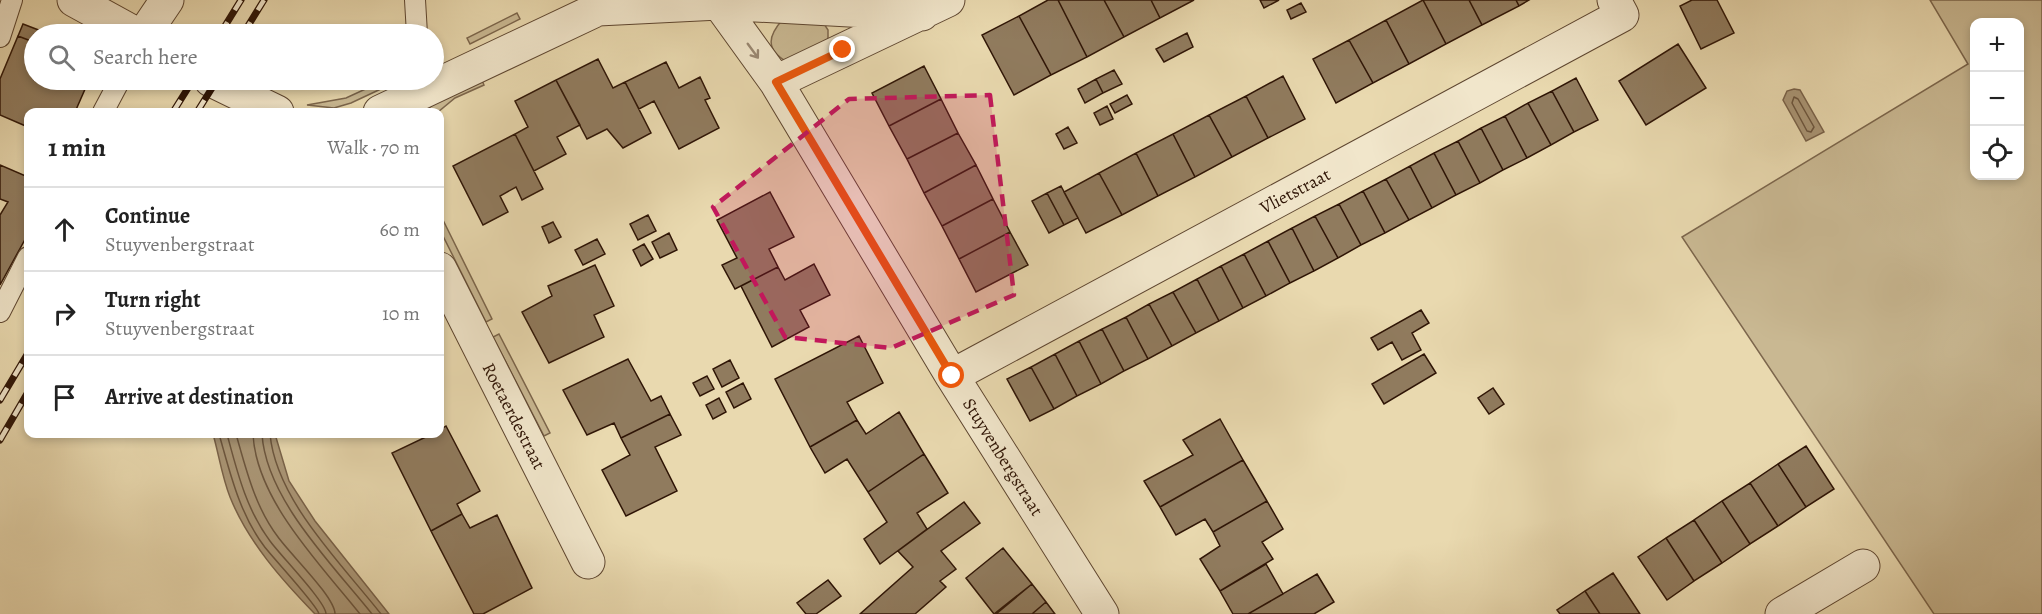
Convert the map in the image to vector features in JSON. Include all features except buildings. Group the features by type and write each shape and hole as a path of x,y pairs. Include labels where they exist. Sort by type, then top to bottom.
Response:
{"street":[{"path":"74,0 118,24"},
{"path":"151,24 167,0"},
{"name":"Vlietstraat","path":"952,376 1622,15 1614,0"},
{"path":"444,76 598,9 719,3 935,7"},
{"name":"Stuyvenbergstraat","path":"719,3 776,82 952,376 1102,614"},
{"path":"776,82 935,7"},
{"path":"232,90 269,108"},
{"path":"386,108 415,90"},
{"name":"Roetaerdestraat","path":"444,277 588,562"},
{"path":"1782,614 1863,566"}],"lane":[{"path":"0,37 12,0"},
{"path":"415,0 416,24"},
{"path":"105,108 115,90"},
{"path":"0,312 24,265"}],"highlighted area":[{"path":"990,95 1014,295 891,348 785,337 713,207 849,99"}],"shaded area":[{"path":"1930,0 2042,0 2042,614 1934,614 1682,237 1968,64"},
{"path":"517,13 520,19 470,44 467,38"},
{"path":"783,19 821,19 828,30 828,39 787,62 775,52 771,42 774,31"},
{"path":"481,78 484,85 455,98 443,108 429,108"},
{"path":"363,90 379,90 334,108 307,105 346,98"},
{"path":"444,222 492,319 486,322 444,238"},
{"path":"499,334 550,433 544,436 493,337"}],"water":[{"path":"1800,90 1824,132 1806,141 1783,100 1787,91"},
{"path":"214,438 276,438 289,481 315,521 389,614 315,614 278,574 256,545 237,514 223,474"}],"railway":[{"path":"226,24 241,0"},
{"path":"249,24 264,0"},
{"path":"176,108 187,90"},
{"path":"200,108 211,90"},
{"path":"0,400 24,360"},
{"path":"0,440 24,399"}],"route":[{"path":"843,50 776,82 952,376"}]}
